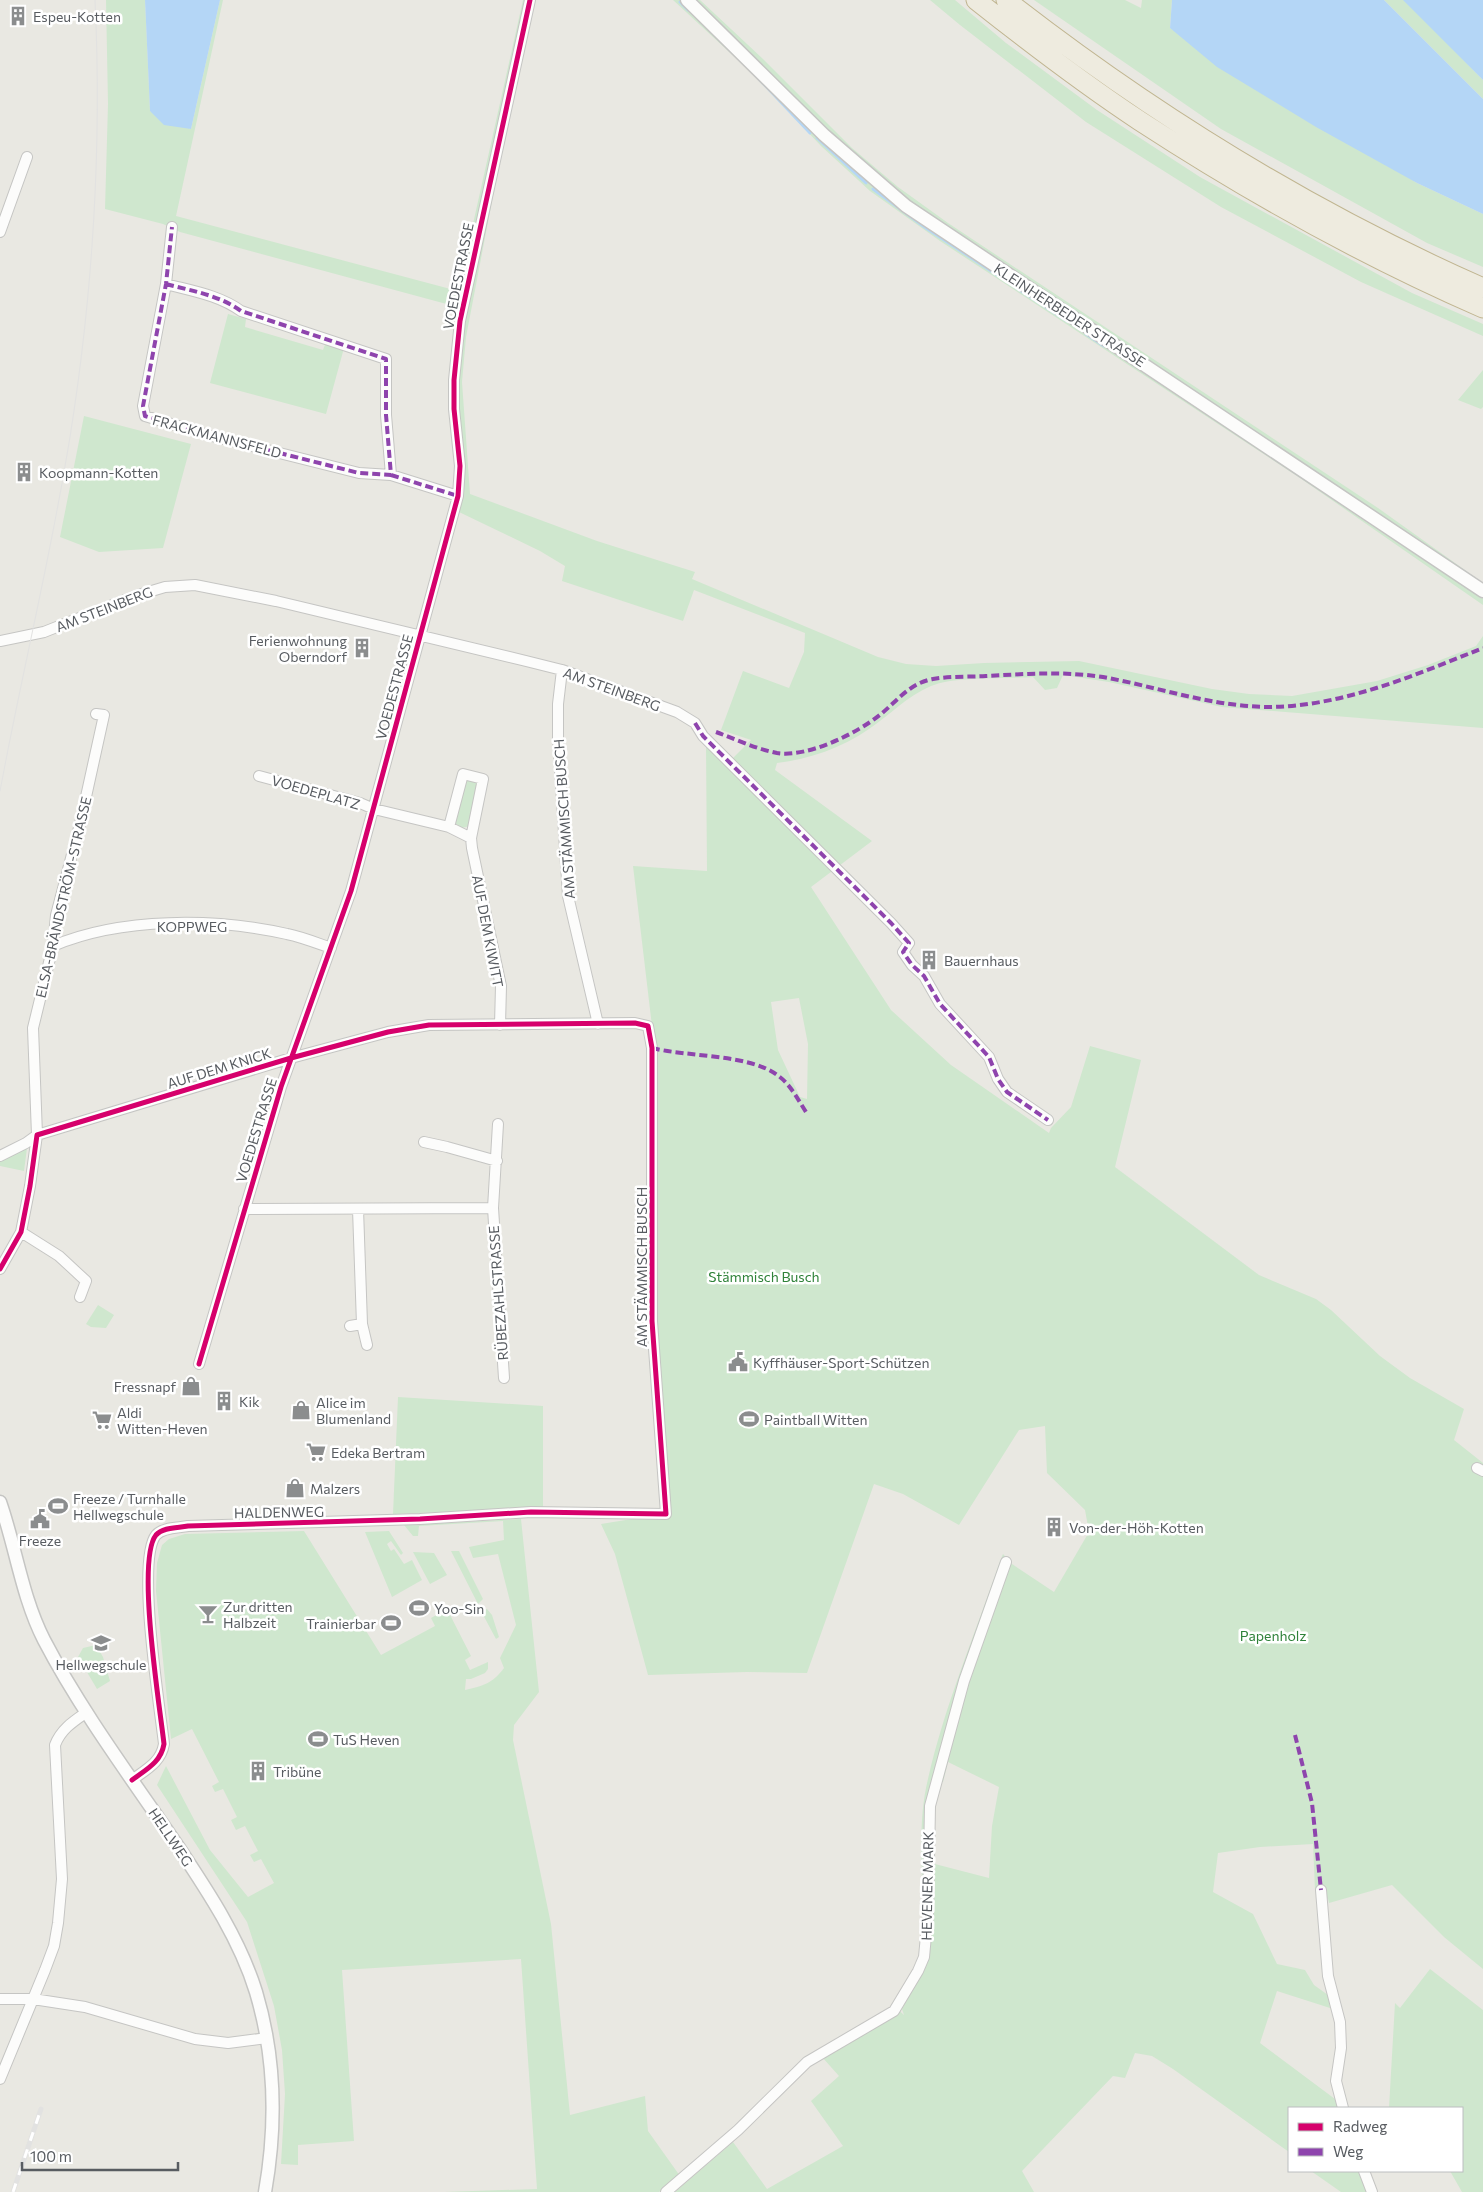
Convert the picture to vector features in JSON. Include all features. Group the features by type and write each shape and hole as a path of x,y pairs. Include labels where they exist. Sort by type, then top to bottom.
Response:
{"highway":[{"path":"976,0 1033,45 1140,121 1230,176 1336,236 1483,308"},
{"path":"1006,0 1136,95 1245,164 1338,217 1483,288"}],"street":[{"name":"VOEDESTRASSE","path":"199,1364 244,1209 291,1058 351,891 458,496 460,466 454,409 454,380 458,331 530,0"},
{"name":"KLEINHERBEDER STRASSE","path":"687,0 824,135 906,206 1483,591"},
{"path":"0,232 27,157"},
{"name":"FRACKMANNSFELD","path":"172,227 166,284 143,406 145,416 208,435 359,473 392,475 458,496"},
{"path":"166,284 212,296 229,302 241,310 341,342 386,359 386,415 392,475"},
{"name":"AM STEINBERG","path":"0,641 44,632 135,596 164,587 195,585 276,601 562,670 677,712 696,723 702,736 891,923 909,944 903,952 924,976 940,1004 989,1057 998,1079 1007,1092 1048,1120"},
{"name":"AM STÄMMISCH BUSCH","path":"562,670 558,704 558,738 567,890 598,1024"},
{"name":"ELSA-BRÄNDSTRÖM-STRASSE","path":"37,1134 33,1028 53,946 56,915 80,824 104,715 96,714"},
{"name":"AUF DEM KIWITT","path":"449,828 463,774 483,779 471,838 473,857 501,986 500,1025"},
{"name":"VOEDEPLATZ","path":"259,776 360,803 374,809"},
{"path":"374,809 449,828 471,838"},
{"name":"KOPPWEG","path":"53,946 75,936 132,927 182,924 252,928 288,934 331,948"},
{"name":"AUF DEM KNICK","path":"37,1134 291,1058 393,1031 429,1025 635,1023 648,1026 652,1048"},
{"name":"AM STÄMMISCH BUSCH","path":"652,1048 652,1321 666,1514"},
{"name":"RÜBEZAHLSTRASSE","path":"498,1124 493,1208 504,1378"},
{"path":"0,1156 26,1144 37,1134"},
{"path":"0,1269 21,1232 37,1134"},
{"path":"424,1142 448,1146 497,1161"},
{"name":"RÜBEZAHLSTRASSE","path":"244,1209 493,1208"},
{"path":"358,1209 362,1324 367,1345"},
{"path":"21,1232 59,1256 86,1281 80,1297"},
{"path":"350,1326 362,1324"},
{"name":"HELLWEG","path":"0,1502 28,1598 43,1639 87,1712 225,1922 256,1991 267,2038 273,2080 274,2123 265,2192"},
{"name":"HALDENWEG","path":"132,1780 153,1765 162,1755 164,1744 149,1624 150,1550 156,1535 164,1530 212,1525 413,1520 531,1512 666,1514"},
{"name":"HEVENER MARK","path":"666,2192 738,2130 807,2062 894,2011 918,1971 924,1957 928,1914 930,1806 964,1681 1006,1562"},
{"path":"0,2078 51,1954 58,1923 62,1879 55,1745 58,1736 72,1722 87,1712"},
{"path":"1321,1890 1328,1976 1341,2028 1336,2080 1342,2107"},
{"path":"0,1999 33,1999 104,2012 195,2039 228,2043 267,2038"},
{"path":"1364,2172 1372,2192"}],"green space":[{"path":"106,0 145,0 150,111 191,129 220,0 223,0 176,216 458,291 523,0 535,0 505,133 466,337 462,382 470,494 597,541 695,572 692,579 878,657 906,664 936,666 1079,661 1212,689 1249,694 1292,696 1377,681 1428,665 1476,646 1483,636 1483,728 1222,707 1109,682 1063,675 1057,688 1045,690 1033,677 966,679 941,683 922,690 848,742 801,759 777,763 775,770 872,841 811,887 891,1010 951,1065 1049,1133 1051,1128 1071,1107 1090,1046 1141,1060 1115,1167 1259,1275 1316,1299 1331,1310 1380,1356 1410,1378 1464,1409 1454,1440 1483,1463 1483,1969 1444,1937 1392,1885 1329,1903 1328,1899 1315,1890 1313,1844 1260,1847 1218,1853 1213,1892 1253,1914 1277,1964 1305,1970 1314,1985 1328,1995 1330,2008 1277,1991 1260,2043 1339,2102 1341,2107 1288,2107 1288,2151 1173,2069 1152,2056 1135,2053 1125,2078 1113,2076 1022,2171 1034,2192 675,2192 733,2142 767,2189 843,2146 811,2101 839,2076 822,2057 802,2070 894,2006 904,2015 902,2009 922,1973 925,1896 922,1895 921,1855 926,1788 941,1731 969,1647 1003,1554 1012,1564 1054,1592 1089,1532 1085,1510 1047,1473 1045,1426 1019,1430 959,1525 903,1494 874,1484 807,1673 747,1672 648,1675 615,1554 601,1524 669,1513 653,1278 654,1043 633,866 707,871 706,745 726,765 751,740 721,730 743,671 789,688 804,652 805,633 694,590 683,621 562,581 565,566 540,551 459,512 464,486 459,384 465,309 180,232 163,224 105,209 108,104","holes":["799,998 808,1044 807,1099 800,1097 778,1050 771,1002","948,1762 999,1787 992,1826 989,1878 931,1863 934,1780 943,1782"]},
{"path":"673,0 700,0 763,59 852,148 898,187 948,223 1378,508 1483,583 1483,605 1300,478 940,241 870,191 821,146 753,74"},
{"path":"930,0 955,0 1006,43 1097,110 1200,177 1412,293 1483,324 1483,336 1361,282 1221,207 1086,122"},
{"path":"1034,0 1125,0 1141,8 1142,0 1172,0 1170,28 1417,183 1483,214 1483,267 1427,243 1221,129"},
{"path":"1384,0 1405,0 1483,80 1483,99"},
{"path":"228,314 246,319 245,327 323,350 326,342 344,348 326,414 210,383"},
{"path":"1483,370 1483,407 1481,409 1458,400"},
{"path":"84,416 191,444 163,548 99,552 60,537"},
{"path":"470,779 477,783 470,826 462,828 455,823 465,782"},
{"path":"27,1148 24,1171 0,1166 0,1160"},
{"path":"98,1305 114,1315 106,1328 91,1327 86,1324"},
{"path":"398,1397 543,1406 543,1508 393,1514"},
{"path":"521,1519 539,1692 514,1725 513,1740 551,1924 570,2115 645,2096 648,2131 680,2176 659,2192 444,2192 537,2189 521,1959 342,1970 354,2141 298,2145 298,2165 281,2164 285,2094 282,2050 274,2006 247,1922 157,1785 166,1766 210,1850 248,1897 274,1883 261,1859 254,1862 250,1855 258,1851 245,1826 236,1830 231,1820 237,1817 223,1789 215,1792 212,1786 219,1782 192,1729 171,1739 156,1591 157,1563 162,1545 169,1539 185,1534 304,1531 381,1655 435,1626 431,1618 447,1609 471,1656 465,1660 470,1670 488,1662 488,1669 485,1673 471,1679 466,1679 465,1690 487,1683 504,1668 500,1658 516,1625 498,1554 473,1558 469,1547 504,1540 503,1521 419,1526 418,1536 413,1536 404,1525"},
{"path":"389,1531 403,1553 401,1555 391,1541 387,1544 391,1551 394,1549 404,1564 412,1560 422,1580 392,1597 365,1532"},
{"path":"451,1551 459,1551 483,1599 478,1604"},
{"path":"413,1552 434,1553 447,1575 430,1584"},
{"path":"487,1609 492,1615 499,1637 496,1639 481,1611"},
{"path":"96,1645 103,1657 110,1681 97,1689 78,1657 83,1648"},
{"path":"1430,1969 1483,2010 1483,2192 1462,2192 1451,2172 1463,2172 1463,2107 1389,2107 1395,2003 1400,2008"},
{"path":"1312,2172 1362,2172 1369,2192 1341,2192"}],"water":[{"path":"145,0 220,0 191,129 164,125 150,111"},
{"path":"1172,0 1384,0 1483,99 1483,214 1417,183 1316,127 1217,67 1170,28"},
{"path":"1403,0 1483,0 1483,80"}],"waterway":[{"path":"680,2 688,10"},
{"path":"759,79 810,133"},
{"path":"817,138 866,183"},
{"path":"873,189 926,228 1067,321"},
{"path":"1086,334 1104,346"}],"tram line":[{"path":"0,791 62,481 85,328 94,219 96,164 97,55 95,0"}],"railway":[{"path":"13,2192 41,2109"}],"marked path":[{"path":"166,284 214,297 241,311 386,359 386,415 391,475 359,473 208,435 145,416 143,406 166,284 172,227"},
{"path":"391,475 458,496"},
{"path":"716,732 777,753 803,752 832,742 859,729 918,684 933,679 953,677 1044,674 1088,675 1228,704 1270,707 1298,705 1325,701 1379,687 1483,648"},
{"path":"695,723 703,736 909,943 903,952 912,965 924,976 940,1004 989,1057 998,1079 1007,1092 1048,1120"},
{"path":"652,1048 735,1060 765,1068 786,1083 808,1115"},
{"path":"1295,1735 1312,1803 1321,1890"}],"cycle path":[{"path":"199,1364 281,1087 351,891 458,496 460,466 454,409 454,380 460,321 530,0"},
{"path":"0,1269 21,1232 37,1135 291,1058 388,1032 429,1025 635,1023 648,1026 652,1048 652,1321 666,1514 531,1512 420,1519 188,1526 163,1530 156,1535 150,1550 148,1573 154,1669 164,1744 157,1760 132,1780"}],"place":[{"name":"Espeu-Kotten","path":"18,16"},
{"name":"Koopmann-Kotten","path":"24,472"},
{"name":"Ferienwohnung Oberndorf","path":"362,648"},
{"name":"Bauernhaus","path":"929,960"},
{"name":"Kyffhäuser-Sport-Schützen","path":"738,1362"},
{"name":"Fressnapf","path":"191,1386"},
{"name":"Kik","path":"224,1401"},
{"name":"Alice im Blumenland","path":"301,1410"},
{"name":"Paintball Witten","path":"749,1419"},
{"name":"Aldi Witten-Heven","path":"102,1420"},
{"name":"Edeka Bertram","path":"316,1452"},
{"name":"Malzers","path":"295,1488"},
{"name":"Freeze / Turnhalle Hellwegschule","path":"58,1506"},
{"name":"Freeze","path":"40,1519"},
{"name":"Von-der-Höh-Kotten","path":"1054,1527"},
{"name":"Yoo-Sin","path":"419,1608"},
{"name":"Zur dritten Halbzeit","path":"208,1614"},
{"name":"Trainierbar","path":"391,1623"},
{"name":"Hellwegschule","path":"101,1643"},
{"name":"TuS Heven","path":"318,1739"},
{"name":"Tribüne","path":"258,1771"}],"park label":[{"name":"Stämmisch Busch","path":"764,1276"},
{"name":"Papenholz","path":"1273,1635"}]}
